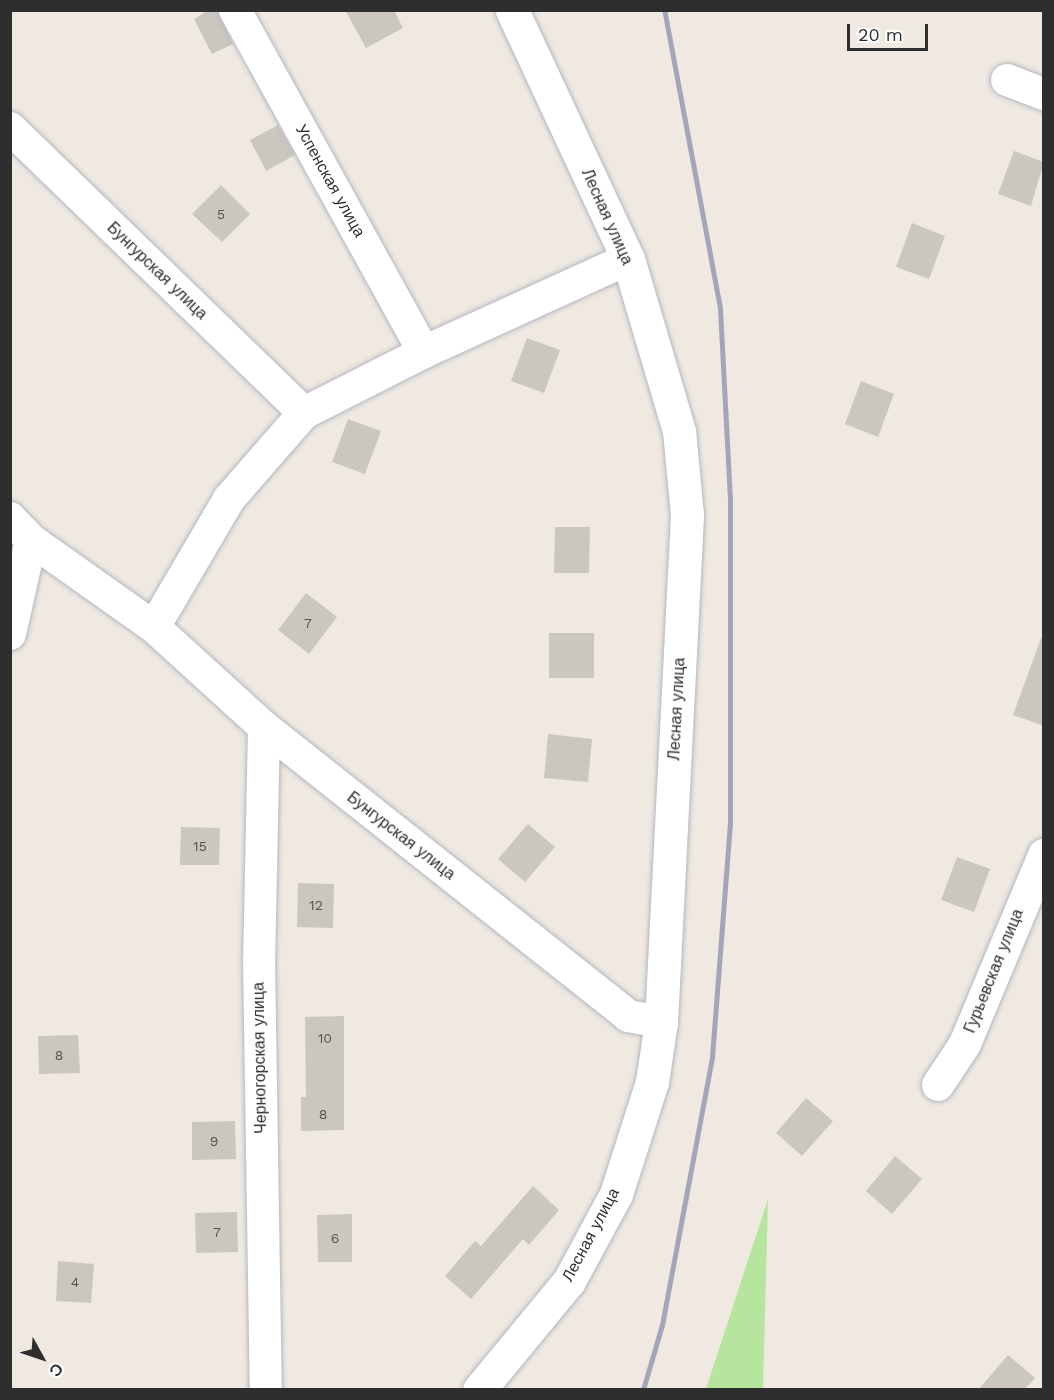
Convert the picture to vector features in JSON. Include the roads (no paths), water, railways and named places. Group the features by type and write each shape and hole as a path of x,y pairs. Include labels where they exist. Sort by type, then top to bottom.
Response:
{"main road":[{"name":"Лесная улица","path":"479,1389 569,1281 616,1194 652,1082 661,1022 687,515 679,431 628,259 512,10"}],"street":[{"name":"Успенская улица","path":"235,10 424,352"},
{"path":"1007,80 1044,94"},
{"name":"Бунгурская улица","path":"10,128 304,413"},
{"path":"154,627 229,499 304,413 424,352 628,259"},
{"path":"10,634 21,529"},
{"name":"Бунгурская улица","path":"21,529 154,627 264,727 628,1016 661,1022"},
{"name":"Черногорская улица","path":"264,727 259,959 266,1389"},
{"name":"Гурьевская улица","path":"938,1085 965,1044 1044,855"}],"railway":[{"path":"643,1390 662,1325 712,1057 730,825 730,500 720,308 664,10"}]}
